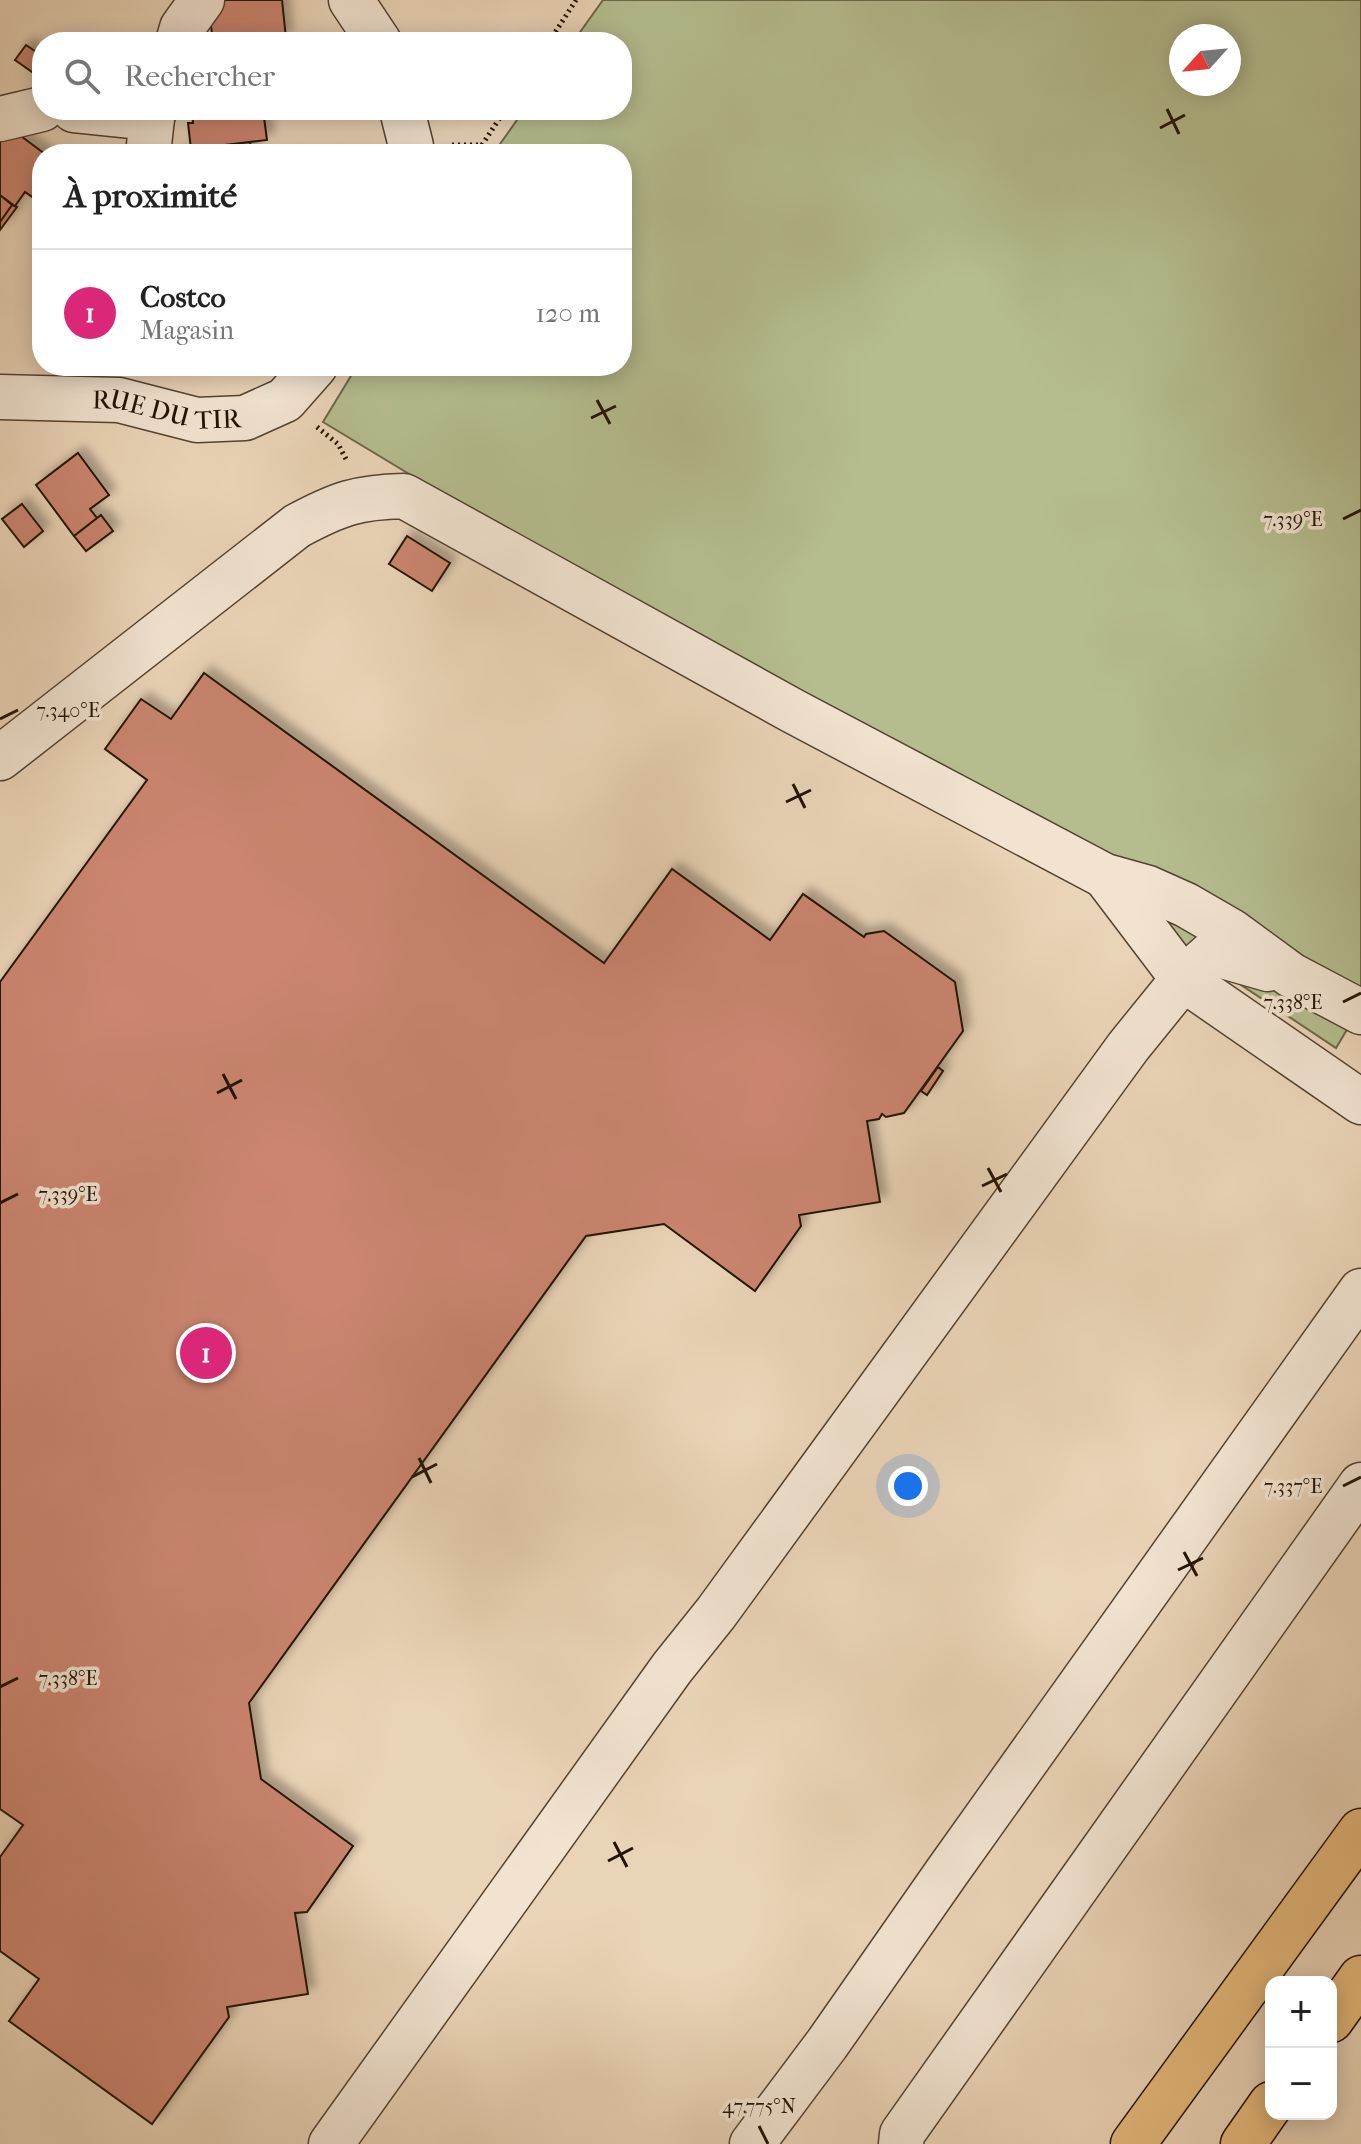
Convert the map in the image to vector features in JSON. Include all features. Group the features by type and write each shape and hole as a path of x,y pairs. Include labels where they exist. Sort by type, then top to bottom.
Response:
{"highway":[{"path":"1133,2144 1361,1831"},
{"path":"1337,2012 1361,1978"},
{"path":"1243,2144 1265,2113"}],"street":[{"path":"181,32 202,0"},
{"path":"351,0 372,32"},
{"path":"0,119 32,111"},
{"path":"119,120 151,127"},
{"name":"RUE DU TIR","path":"0,397 121,383 197,420 245,418 285,400 306,376"},
{"path":"0,758 297,526 335,506 367,497 404,496 793,711 1105,876 1148,888 1186,905 1231,931 1291,975 1361,1012"},
{"path":"1105,876 1183,979 1361,1102"},
{"path":"331,2144 672,1668 716,1613 1136,1036 1183,979 1212,953 1291,975"},
{"path":"752,2144 912,1926 947,1872 1361,1291"},
{"path":"901,2144 902,2134 1361,1485"}],"path":[{"path":"555,32 576,0"},
{"path":"483,144 498,120"},
{"path":"407,137 473,144"},
{"path":"285,400 338,444 367,497"}],"green space":[{"path":"603,0 1361,0 1361,1006 1336,1048 1092,886 323,422 351,376 632,376 632,144 500,144 517,120 632,120 632,32 580,32"}],"building":[{"path":"215,0 282,0 285,32 212,32 210,18 217,17"},
{"path":"26,45 32,49 32,72 15,60"},
{"path":"193,120 264,120 267,140 190,144 188,123 193,123"},
{"path":"10,128 32,144 32,197 25,192 15,206 0,195 0,142"},
{"path":"0,195 12,205 0,222"},
{"path":"12,205 17,207 0,230 0,222"},
{"path":"78,453 109,495 90,509 97,518 74,536 36,485"},
{"path":"22,504 43,531 24,547 2,519"},
{"path":"101,515 113,531 86,551 74,536"},
{"path":"407,536 450,563 432,591 389,564"},
{"path":"204,673 604,963 672,869 770,940 803,894 864,937 884,931 955,982 963,1031 904,1113 886,1117 882,1114 879,1119 867,1121 880,1202 799,1215 801,1226 755,1291 664,1224 586,1236 249,1703 261,1779 353,1846 307,1912 295,1913 308,1994 227,2007 229,2017 152,2124 9,2021 39,1979 0,1951 0,1857 23,1825 0,1809 0,982 147,780 105,749 141,699 171,719"},
{"path":"938,1067 943,1071 927,1095 921,1091"}],"place":[{"name":"Costco","path":"206,1353"}]}
